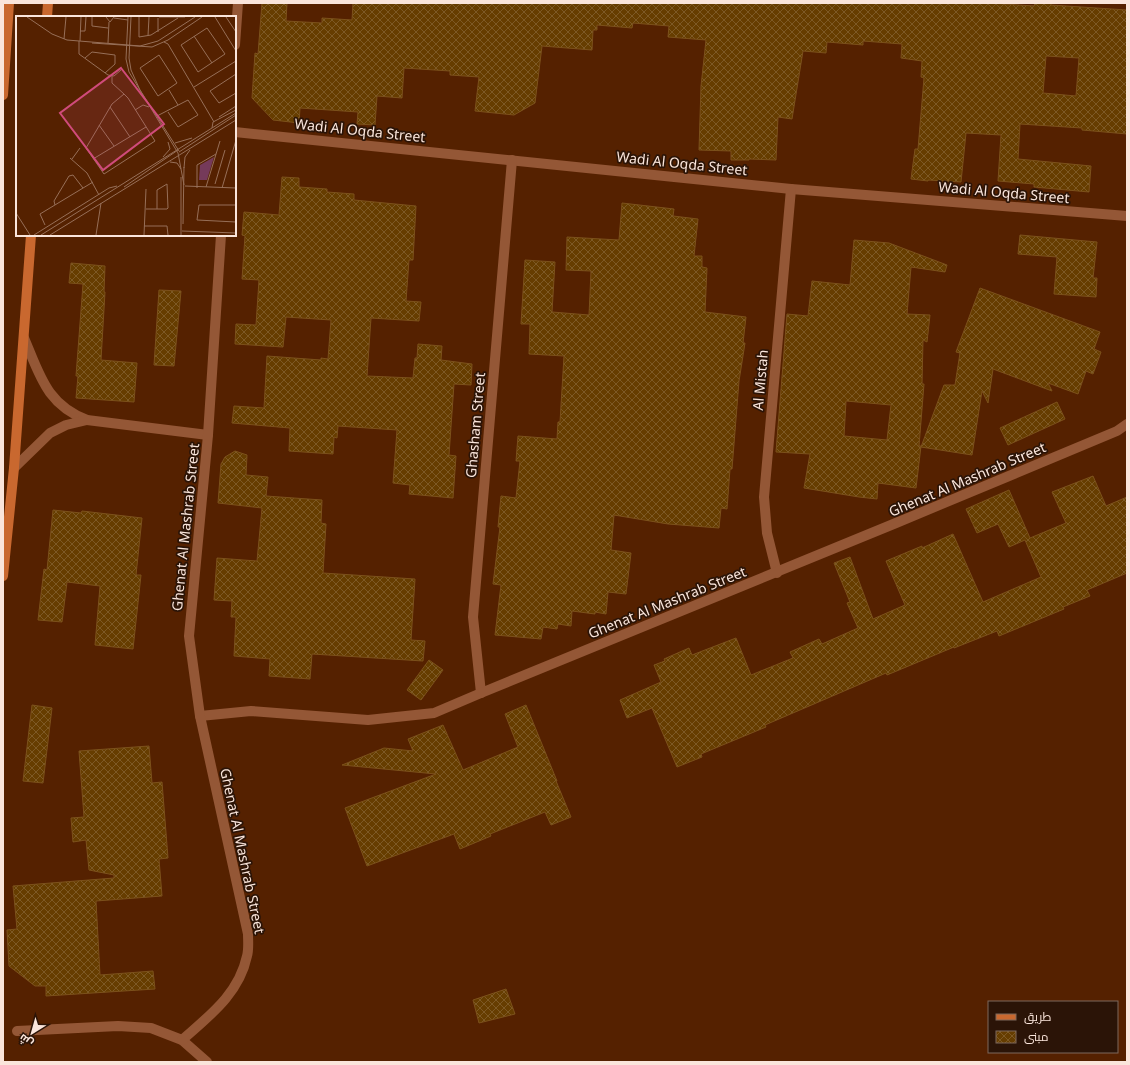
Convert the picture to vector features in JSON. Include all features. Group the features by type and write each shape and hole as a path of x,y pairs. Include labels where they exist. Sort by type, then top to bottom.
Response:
{"main road":[{"path":"3,95 9,3"},
{"path":"47,16 48,3"},
{"path":"3,576 14,468 31,236"}],"street":[{"path":"236,31 238,3"},
{"name":"Wadi Al Oqda Street","path":"236,132 791,189 1127,216"},
{"name":"Ghasham Street","path":"481,693 473,617 512,160"},
{"name":"Al Mistah","path":"777,573 767,533 764,497 791,189"},
{"name":"Ghenat Al Mashrab Street","path":"182,1040 219,1007 232,992 242,974 248,954 248,934 200,716 189,636 208,435 221,236"},
{"name":"Ghenat Al Mashrab Street","path":"24,338 48,391 65,409 76,416 87,420 208,435"},
{"path":"14,468 50,434 66,425 87,420"},
{"name":"Ghenat Al Mashrab Street","path":"200,716 251,711 368,720 434,713 1063,454 1117,431 1127,424"},
{"path":"17,1031 118,1026 151,1028 182,1040 207,1062"}],"building":[{"path":"262,3 287,3 286,21 322,23 322,18 352,20 353,3 990,3 1034,6 1035,3 1051,3 1051,5 1127,10 1127,134 1082,130 1082,128 1020,124 1018,159 1091,166 1089,192 1034,187 1034,184 998,181 1001,135 966,133 961,182 911,179 915,149 918,149 924,78 921,77 922,61 901,58 902,44 863,41 863,45 827,42 826,53 803,51 792,119 778,117 776,160 731,160 731,151 699,150 701,86 706,40 668,37 669,26 633,23 632,28 597,25 597,30 593,30 592,50 542,46 535,103 514,115 475,111 479,77 450,75 450,71 404,68 402,98 377,96 375,125 357,124 358,112 300,108 299,123 273,120 252,98 255,53 258,54","holes":["1046,56 1079,58 1076,96 1043,93"]},
{"path":"282,177 299,178 299,187 327,189 327,192 354,194 354,200 416,206 413,260 409,260 406,301 421,302 419,321 371,318 367,376 413,378 418,344 442,346 441,360 472,364 471,385 454,384 449,455 456,456 453,498 409,494 410,485 393,483 397,430 338,426 337,438 334,437 333,454 289,451 290,428 232,423 234,406 264,408 267,356 321,360 321,358 328,359 331,320 286,317 283,347 235,344 236,324 256,325 259,280 242,279 245,236 242,235 244,212 279,215"},
{"path":"622,203 674,209 673,216 698,219 694,256 702,256 702,267 707,268 705,312 746,317 743,343 745,343 739,381 732,469 730,469 727,509 721,508 719,528 668,524 614,515 611,550 631,553 626,594 608,592 606,614 572,611 571,626 558,624 557,629 543,627 541,639 495,635 501,585 493,584 500,527 498,527 501,496 516,498 520,461 516,461 518,436 557,439 558,422 560,422 564,356 529,354 530,324 521,324 525,260 555,262 552,312 589,315 591,271 566,270 567,237 619,240"},
{"path":"1020,235 1097,242 1093,278 1097,278 1096,297 1054,294 1057,257 1018,254"},
{"path":"854,240 889,243 947,265 945,272 911,267 907,314 930,315 927,342 923,340 922,384 924,384 919,446 921,446 916,488 878,483 877,499 804,488 810,454 776,452 787,314 808,316 812,281 850,285","holes":["846,401 891,405 887,440 844,436"]},
{"path":"71,263 105,266 101,360 137,363 134,402 76,398 78,376 76,376 83,284 69,283"},
{"path":"980,288 1100,332 1094,349 1101,352 1093,374 1086,371 1078,394 1048,383 1052,391 993,369 988,403 982,391 972,455 921,447 944,385 955,385 960,353 956,352"},
{"path":"159,290 181,291 174,366 154,365"},
{"path":"1057,402 1065,419 1008,445 1000,428"},
{"path":"235,451 247,455 246,475 268,477 266,496 322,500 321,523 326,524 323,573 415,579 411,640 425,641 423,661 312,654 310,679 269,676 270,659 234,656 236,617 231,617 232,601 214,600 217,558 257,561 262,508 218,503 221,464 225,457"},
{"path":"1093,476 1106,506 1127,497 1127,573 1087,590 1090,596 1063,607 1064,609 999,636 997,631 887,675 886,673 765,725 766,727 701,754 702,757 677,767 652,708 627,718 620,700 661,682 654,665 665,661 664,659 689,648 692,655 736,638 751,675 793,658 790,652 819,639 822,644 858,628 847,603 850,602 834,563 850,557 873,619 905,605 886,561 922,546 922,548 953,534 983,602 1041,577 1025,540 1009,547 998,524 977,533 966,509 1009,490 1030,538 1066,523 1052,492"},
{"path":"53,510 81,513 82,511 142,518 136,575 141,575 133,649 95,645 100,586 67,582 62,622 38,620 44,569 47,570"},
{"path":"429,660 443,670 421,700 407,690"},
{"path":"32,705 52,708 43,783 23,781"},
{"path":"526,705 571,817 551,825 545,812 490,834 491,836 460,849 454,834 367,866 345,808 436,774 342,765 384,748 413,751 408,739 443,725 463,770 518,747 505,714"},
{"path":"149,746 152,783 162,782 168,858 159,859 162,896 96,901 100,975 153,971 155,989 46,996 46,986 35,986 9,966 7,930 17,929 13,886 114,878 114,875 89,870 86,840 73,842 71,818 84,817 79,751"},
{"path":"506,989 515,1014 479,1023 473,1000"}]}
